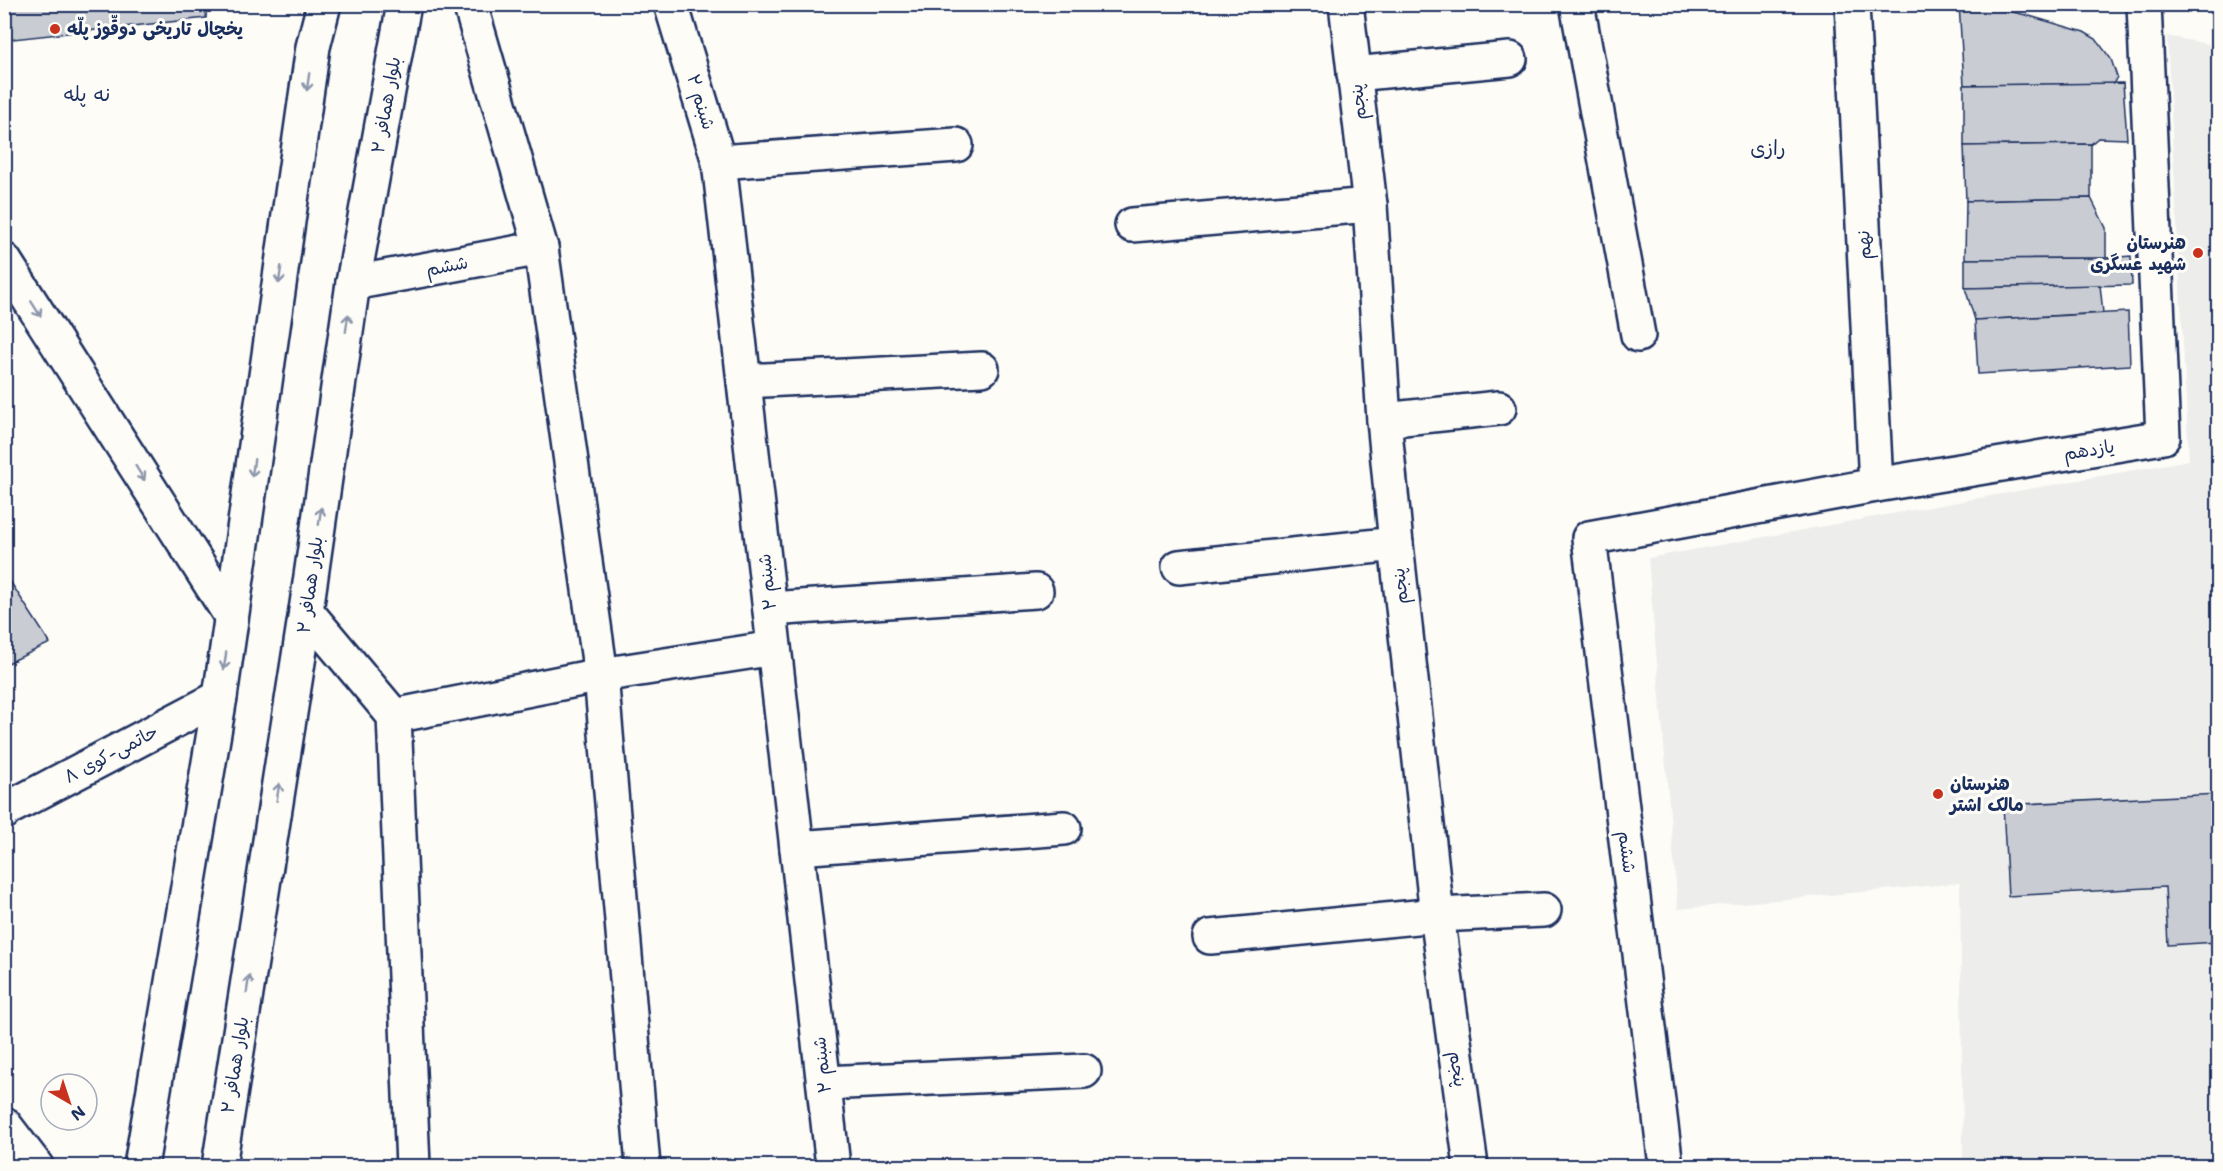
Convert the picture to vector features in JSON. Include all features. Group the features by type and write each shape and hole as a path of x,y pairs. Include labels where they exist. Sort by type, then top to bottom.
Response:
{"street":[{"path":"313,4 313,47"},
{"path":"141,1167 220,697 313,47 324,4"},
{"name":"بلوار همافر ۲","path":"219,1167 306,611 353,283 404,4"},
{"path":"470,4 541,248 601,675 643,1167"},
{"name":"شبنم ۲","path":"671,4 719,162 833,1167"},
{"name":"پنجم","path":"1346,4 1370,205 1384,420 1396,544 1437,915 1471,1167"},
{"path":"1577,4 1638,335"},
{"name":"نهم","path":"1852,4 1876,485"},
{"name":"یازدهم","path":"1589,538 1876,485 2163,437 2144,4"},
{"path":"1354,74 1510,59"},
{"path":"719,162 956,145"},
{"path":"1132,225 1370,205"},
{"name":"ششم","path":"353,283 541,248"},
{"path":"4,260 231,616"},
{"path":"744,381 982,369"},
{"path":"1384,420 1499,408"},
{"name":"ششم","path":"1589,538 1666,1167"},
{"path":"1179,567 1396,544"},
{"path":"770,609 1036,591"},
{"path":"306,611 394,716 413,1167"},
{"path":"394,716 601,675 774,648"},
{"name":"حاتمی-کوی ۸","path":"5,808 220,697"},
{"path":"797,848 1064,828"},
{"path":"1210,937 1437,915 1544,910"},
{"path":"824,1083 1084,1071"}],"shaded area":[{"name":"هنرستان مالک اشتر","path":"2167,36 2218,46 2218,1166 1963,1166 1960,883 1678,909 1648,558 2189,460"}],"building":[{"name":"یخچال تاریخی دوقّوز پلّه","path":"4,4 207,4 206,18 4,40"},
{"path":"1959,4 1977,4 2084,32 2096,39 2111,59 2117,77 2113,84 1964,85"},
{"path":"2123,83 2127,139 2098,138 2091,144 1964,146 1964,85"},
{"path":"2091,144 2091,198 1966,201 1964,146"},
{"path":"2091,198 2106,228 2106,258 1965,259 1966,201"},
{"path":"2131,256 2132,285 1965,288 1965,259"},
{"path":"2100,285 2103,313 1975,320 1965,288"},
{"path":"2128,312 2130,365 1978,374 1975,320"},
{"path":"4,572 50,643 4,665"},
{"path":"2218,794 2218,942 2168,945 2165,887 2008,896 2003,805"}],"place":[{"name":"یخچال تاریخی دوقّوز پلّه","path":"55,29"},
{"name":"هنرستان شهید عسگری","path":"2198,253"},
{"name":"هنرستان مالک اشتر","path":"1938,794"}],"district":[{"name":"نه پله","path":"87,94"},
{"name":"رازی","path":"1768,148"}]}
